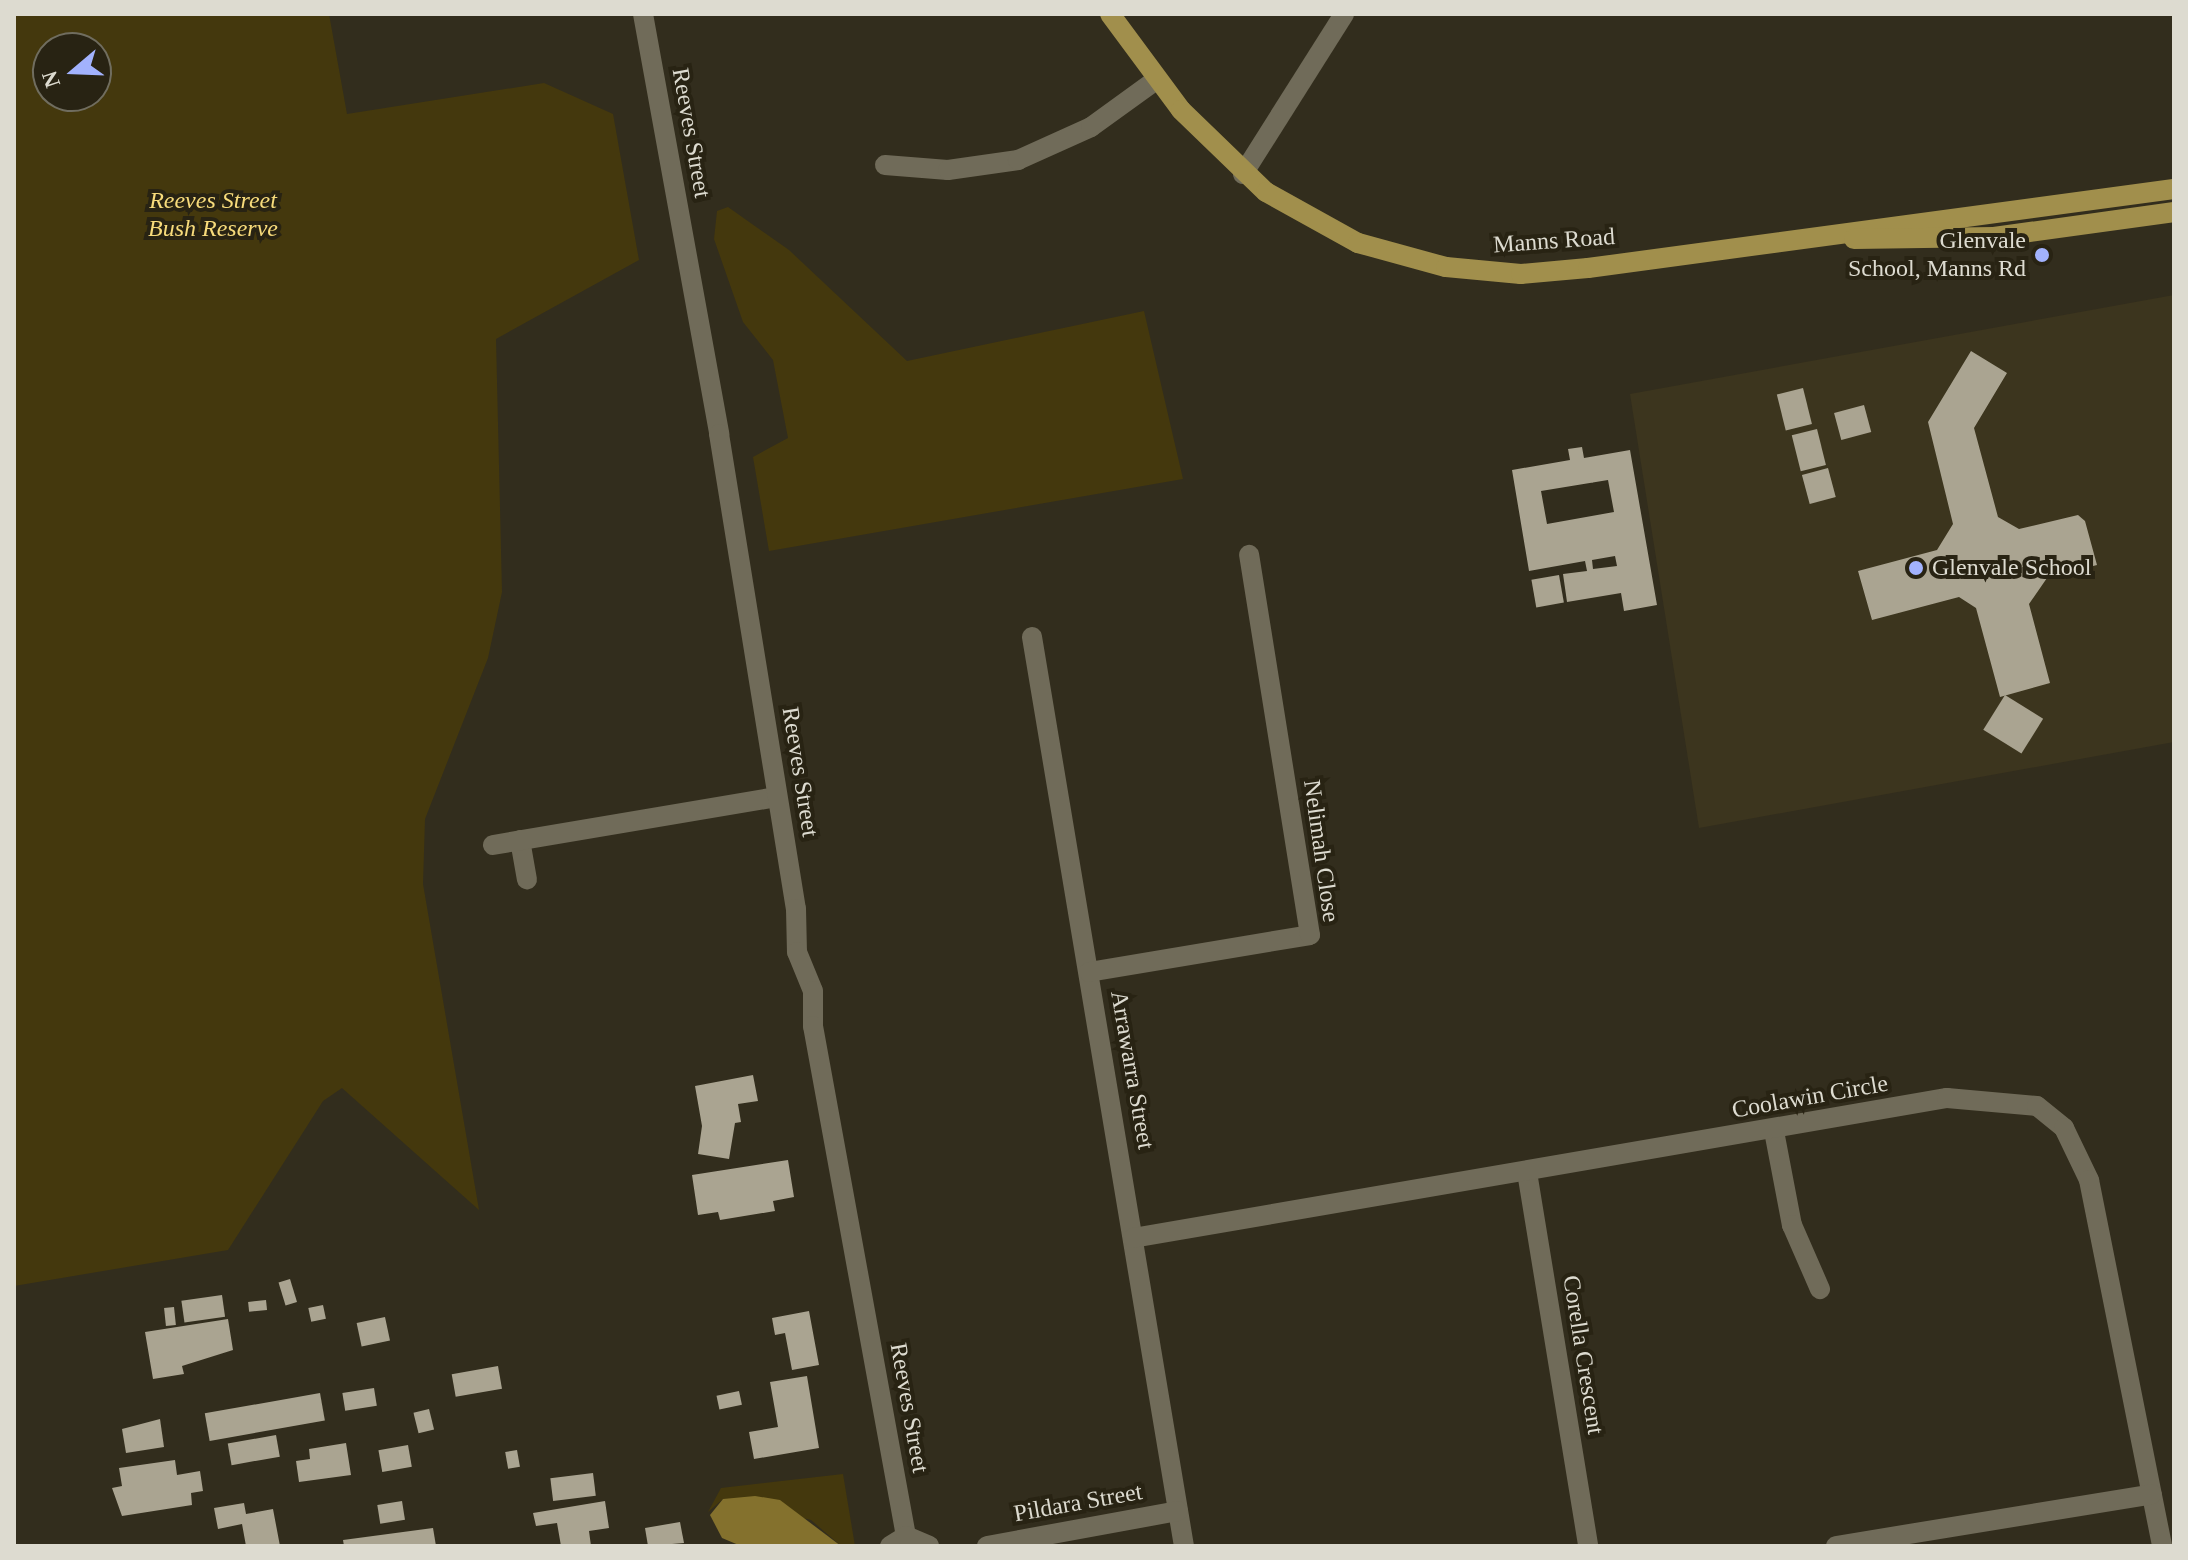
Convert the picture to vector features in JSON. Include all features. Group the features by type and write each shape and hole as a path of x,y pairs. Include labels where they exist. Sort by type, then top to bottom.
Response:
{"main road":[{"name":"Manns Road","path":"1094,14 1113,21 1156,80 1243,174 1282,204 1358,243 1471,271 1552,272 1794,241 1899,222 2174,189"},
{"name":"Manns Road","path":"1794,241 1994,237 2174,212"}],"street":[{"name":"Reeves Street","path":"643,14 777,797 797,952 813,991 813,1026 898,1541"},
{"path":"1243,174 1344,14"},
{"path":"885,165 948,170 1018,160 1091,127 1156,80"},
{"name":"Nelimah Close","path":"1089,972 1310,935 1249,555"},
{"name":"Arrawarra Street","path":"1032,637 1178,1511"},
{"path":"493,845 777,797"},
{"path":"520,840 527,879"},
{"name":"Coolawin Circle","path":"1133,1238 1774,1131 1947,1098 2037,1106 2064,1128 2089,1180 2152,1494 2165,1533"},
{"path":"1774,1131 1792,1225 1820,1289"},
{"name":"Corella Crescent","path":"1527,1172 1588,1546"},
{"path":"1836,1546 2152,1494"},
{"path":"1178,1511 1184,1546"},
{"name":"Pildara Street","path":"987,1546 1178,1511"},
{"path":"898,1541 929,1546"}],"shaded area":[{"name":"Glenvale School","path":"2174,295 2174,742 1699,828 1630,394"},
{"path":"755,1496 780,1500 841,1546 741,1546 722,1538 710,1515 723,1499"}],"green space":[{"name":"Reeves Street Bush Reserve","path":"14,14 329,14 347,114 544,83 613,114 639,260 496,339 502,592 488,658 425,819 423,884 479,1210 342,1088 323,1101 228,1250 14,1286"},
{"path":"728,207 789,250 907,361 1144,311 1183,479 769,551 753,457 788,438 773,360 743,322 714,239 717,211"},
{"path":"843,1474 855,1546 841,1546 811,1520 723,1499 708,1512 721,1488"}],"building":[{"path":"1971,351 2007,373 1974,428 1998,517 2019,529 2078,515 2085,521 2097,565 2047,578 2029,604 2050,683 2000,697 1976,608 1959,597 1872,620 1858,571 1937,550 1953,524 1928,422"},
{"path":"1803,388 1812,424 1786,430 1777,395"},
{"path":"1864,405 1871,432 1841,440 1834,413"},
{"path":"1817,429 1826,465 1801,471 1792,435"},
{"path":"1582,447 1584,458 1630,450 1657,605 1624,611 1621,593 1567,602 1563,574 1587,571 1585,561 1529,571 1512,470 1570,460 1568,449","holes":["1608,480 1614,512 1547,524 1541,491","1615,556 1617,566 1593,569 1592,560"]},
{"path":"1828,468 1836,497 1810,504 1802,475"},
{"path":"1559,575 1564,603 1536,607 1531,580"},
{"path":"2005,695 2043,719 2021,754 1983,730"},
{"path":"753,1075 758,1101 738,1104 741,1122 735,1123 729,1159 698,1154 702,1126 695,1086"},
{"path":"788,1160 794,1197 773,1201 775,1211 720,1220 718,1212 698,1215 692,1175"},
{"path":"290,1279 297,1302 286,1305 279,1283"},
{"path":"222,1295 225,1317 184,1322 181,1301"},
{"path":"266,1300 267,1310 249,1312 248,1302"},
{"path":"323,1305 326,1319 311,1322 308,1308"},
{"path":"174,1307 176,1325 166,1326 164,1308"},
{"path":"809,1311 819,1365 792,1370 785,1333 775,1335 772,1318"},
{"path":"385,1317 390,1340 362,1347 357,1323"},
{"path":"228,1319 233,1350 182,1366 184,1374 153,1379 145,1332"},
{"path":"498,1366 502,1389 456,1397 452,1374"},
{"path":"807,1376 819,1448 754,1459 749,1432 778,1427 770,1382"},
{"path":"374,1388 377,1406 345,1411 342,1393"},
{"path":"739,1391 742,1405 719,1409 717,1396"},
{"path":"320,1393 325,1421 210,1441 205,1413"},
{"path":"429,1409 434,1429 419,1433 413,1413"},
{"path":"160,1419 164,1447 126,1453 122,1429"},
{"path":"276,1435 280,1457 232,1465 228,1444"},
{"path":"346,1443 351,1475 299,1482 296,1461 310,1459 309,1449"},
{"path":"408,1445 412,1467 382,1472 378,1450"},
{"path":"517,1450 520,1467 508,1469 505,1452"},
{"path":"175,1460 177,1475 200,1471 203,1491 191,1493 192,1505 122,1516 112,1488 122,1486 119,1468"},
{"path":"593,1473 596,1496 553,1501 550,1478"},
{"path":"402,1501 405,1520 380,1524 377,1505"},
{"path":"605,1501 609,1528 589,1531 591,1546 561,1546 557,1523 536,1526 533,1513"},
{"path":"244,1503 246,1514 273,1509 280,1546 246,1546 242,1524 218,1529 214,1508"},
{"path":"680,1522 684,1543 648,1546 645,1528"},
{"path":"433,1528 436,1546 344,1546 343,1540"}],"place":[{"name":"Glenvale School, Manns Rd","path":"2042,255"},
{"name":"Glenvale School","path":"1916,568"}]}
